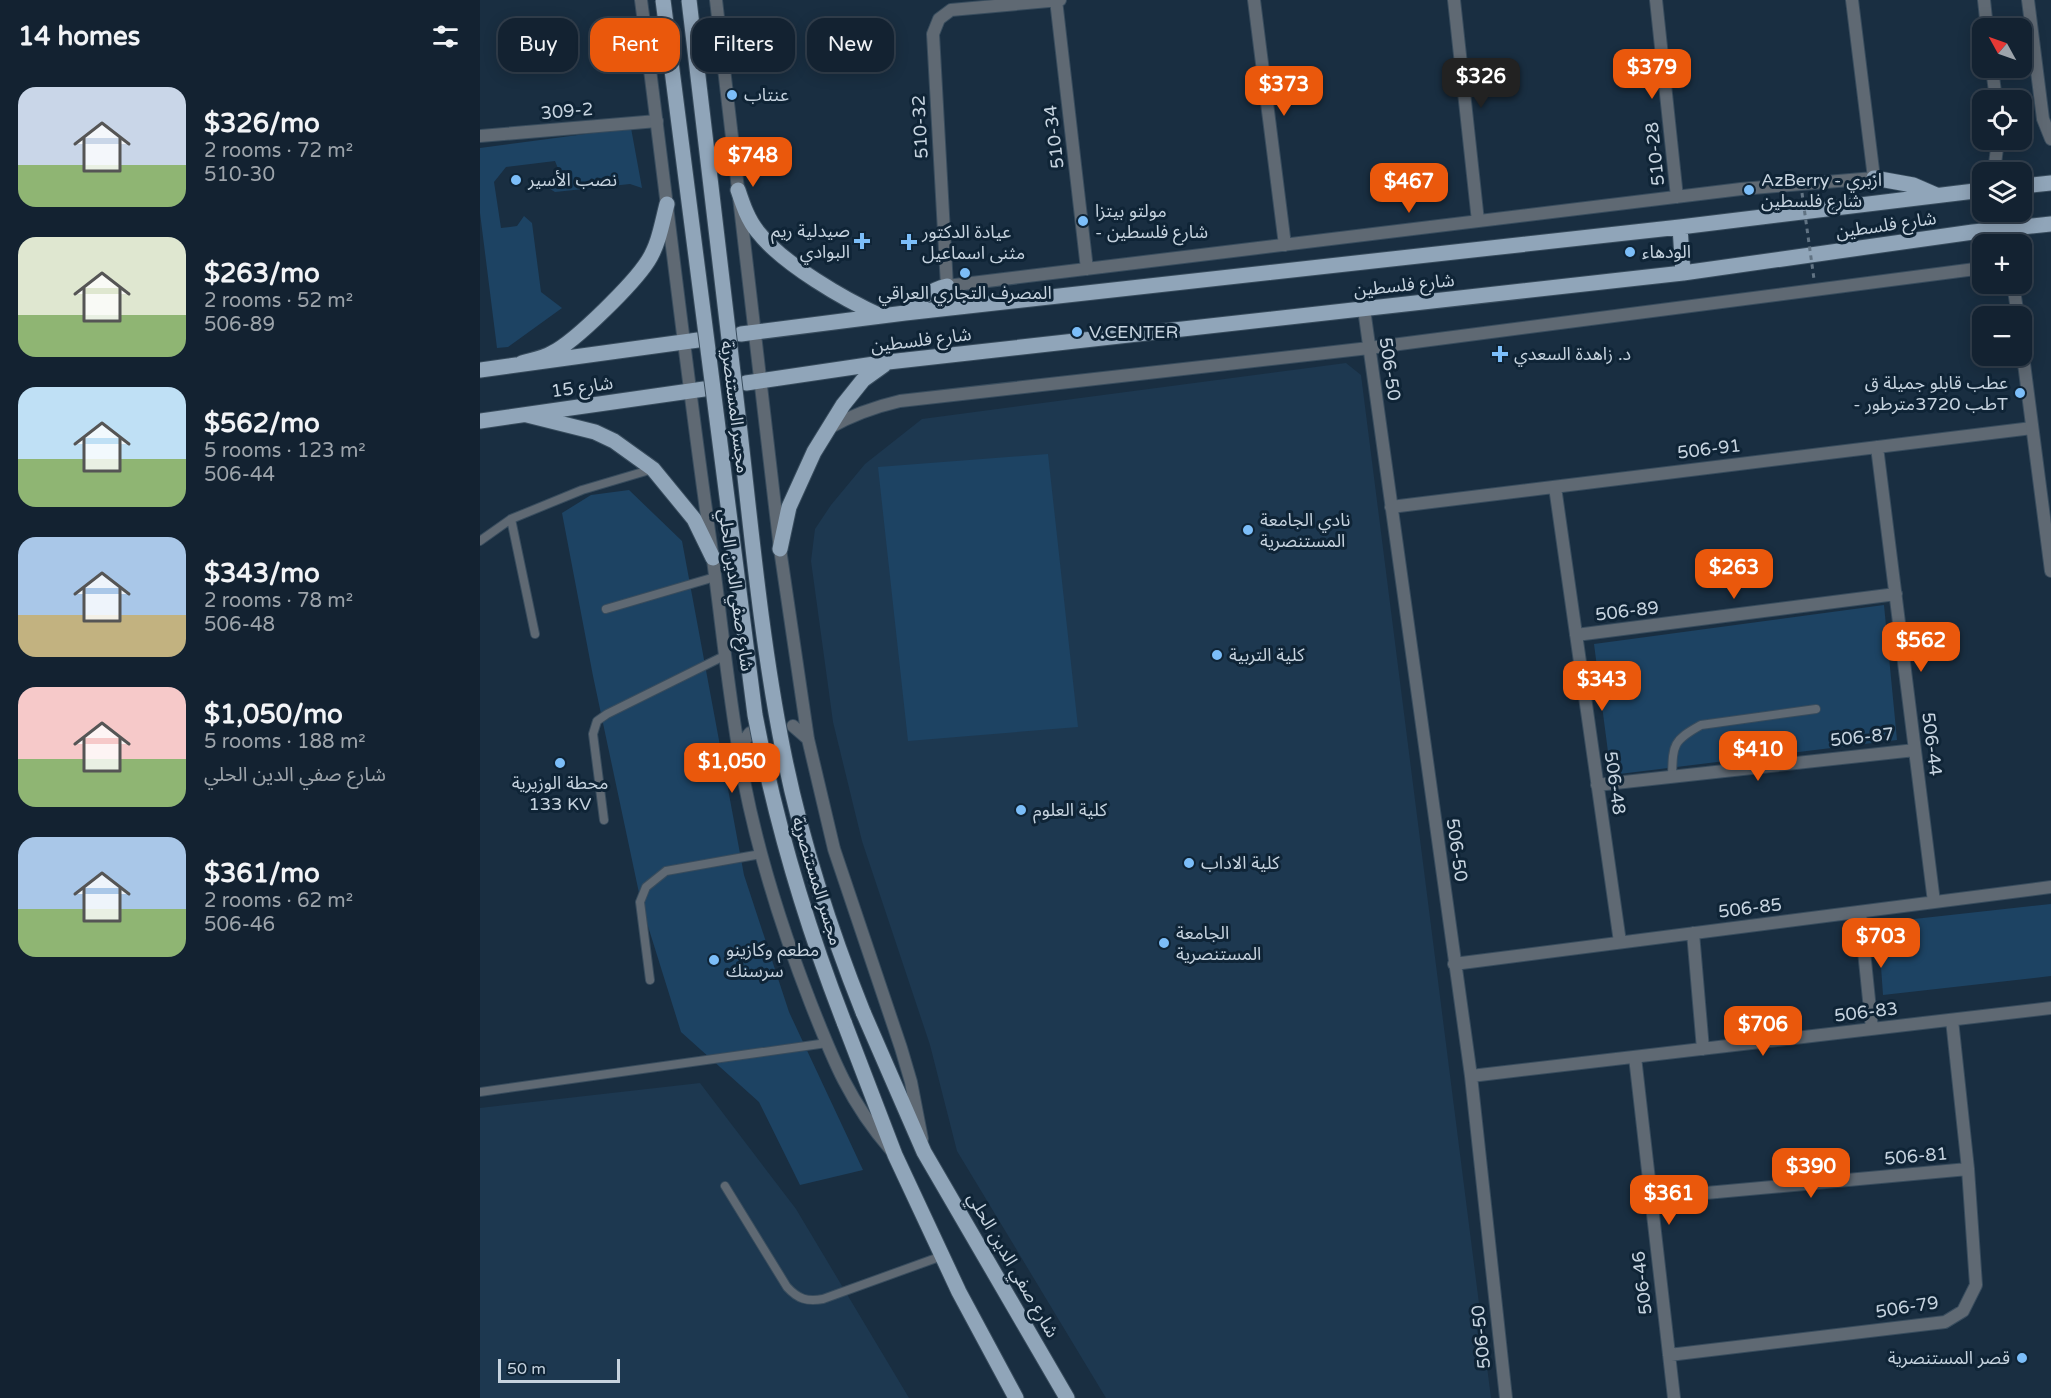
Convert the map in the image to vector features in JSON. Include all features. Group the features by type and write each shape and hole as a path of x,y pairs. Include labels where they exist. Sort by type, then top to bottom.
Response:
{"main road":[{"name":"مجسر المستنصرية","path":"663,0 755,715 771,793 792,870 821,962 844,1022"},
{"name":"مجسر المستنصرية","path":"689,0 758,581 776,712 811,865 837,946 863,1012"},
{"path":"1874,178 1913,185 1936,195"},
{"path":"2032,185 2051,183"},
{"path":"738,190 746,213 759,233 775,249 834,291 881,316"},
{"name":"شارع فلسطين","path":"747,333 905,313 1680,227 1972,191"},
{"path":"522,363 553,353 581,332 628,284 648,261 658,240 667,204"},
{"name":"شارع فلسطين","path":"754,382 888,363 1683,273 1979,231 2051,224"},
{"path":"1680,227 1683,273"},
{"path":"905,313 917,301 936,288 947,286"},
{"name":"شارع 15","path":"480,369 691,341"},
{"path":"780,549 793,498 814,452 843,405 863,380 888,363"},
{"name":"شارع 15","path":"480,421 696,390"},
{"path":"527,415 595,432 614,441 653,469 694,519 712,558"},
{"name":"شارع صفي الدين الحلي","path":"863,1012 924,1152 1068,1398"},
{"name":"شارع صفي الدين الحلي","path":"844,1022 895,1155 959,1292 1016,1398"}],"street":[{"name":"شارع صفي الدين الحلي","path":"641,0 667,204 691,341 712,558 739,752 761,854 803,983 845,1086 895,1155"},
{"name":"شارع صفي الدين الحلي","path":"716,0 738,190 747,333 808,739 834,849 902,1048 916,1105 924,1152"},
{"name":"510-34","path":"1058,0 1087,269"},
{"name":"510-32","path":"947,286 933,34 939,19 951,10 1058,0"},
{"path":"1254,0 1285,244"},
{"path":"1454,0 1478,221"},
{"name":"510-28","path":"1656,0 1677,197"},
{"path":"947,286 1741,189 1874,178 1852,0"},
{"path":"1984,0 1987,18"},
{"path":"2028,0 2043,119 2051,139"},
{"name":"309-2","path":"480,136 657,122"},
{"path":"1979,231 1982,234"},
{"path":"828,429 850,416 875,406 900,401 1369,348 1972,269"},
{"name":"506-50","path":"1364,309 1471,1076 1506,1398"},
{"path":"2024,366 2051,571"},
{"name":"506-91","path":"1391,507 2032,428"},
{"name":"506-44","path":"1877,447 1934,902"},
{"name":"506-48","path":"1555,487 1620,942"},
{"name":"506-89","path":"1576,635 1896,594"},
{"path":"793,726 808,739"},
{"path":"739,752 743,741 750,733"},
{"name":"506-87","path":"1597,785 1915,750"},
{"name":"506-85","path":"1454,964 2051,887"},
{"path":"1860,912 1872,1029"},
{"path":"1693,933 1703,1049"},
{"name":"506-83","path":"1471,1076 2051,1008"},
{"name":"506-79","path":"1669,1355 1945,1322 1963,1311 1976,1285 1968,1169 1952,1020"},
{"name":"506-46","path":"1635,1057 1674,1398"},
{"name":"506-81","path":"1651,1198 1968,1169"}],"lane":[{"path":"480,541 511,519 582,490 653,469"},
{"path":"511,519 535,634"},
{"path":"606,609 715,577"},
{"path":"604,820 593,734 597,721 726,655"},
{"path":"1672,777 1673,747 1686,733 1701,725 1816,709"},
{"path":"650,980 640,902 646,887 666,871 761,854"},
{"path":"480,1092 827,1043"},
{"path":"725,1186 787,1287 801,1299 824,1299 942,1256"}],"path":[{"path":"1802,193 1814,279"}],"shaded area":[{"path":"631,128 642,188 630,184 555,192 547,187 559,171 555,161 506,167 494,182 501,228 517,226 524,216 532,223 541,292 562,308 508,347 497,348 480,213 480,148"},
{"name":"الجامعة المستنصرية","path":"1346,363 1361,375 1491,1398 1106,1398 957,1151 930,1045 862,841 833,722 811,561 815,529 831,505 865,464 922,419"},
{"path":"1048,454 1078,727 908,741 878,467"},
{"path":"629,490 682,541 744,875 789,1012 863,1170 800,1185 759,1102 681,1032 642,907 593,676 562,513 591,495"},
{"path":"1884,605 1897,740 1611,775 1594,644"},
{"path":"2051,904 2051,976 1883,995 1878,923"},
{"path":"700,1083 796,1209 909,1398 480,1398 480,1108"}],"tunnel":[{"path":"698,340 741,334"}],"place":[{"name":"عنتاب","path":"732,95"},
{"name":"نصب الأسير","path":"516,180"},
{"name":"AzBerry - ازبري شارع فلسطين","path":"1749,190"},
{"name":"مولتو بيتزا - شارع فلسطين","path":"1083,221"},
{"name":"صيدلية ريم البوادي","path":"862,241"},
{"name":"عيادة الدكتور مثنى اسماعيل","path":"909,242"},
{"name":"الودهاء","path":"1630,252"},
{"name":"المصرف التجاري العراقي","path":"965,273"},
{"name":"V.CENTER","path":"1077,332"},
{"name":"د. زاهدة السعدي","path":"1500,354"},
{"name":"عطب قابلو جميلة ق - طب 3720مترطورT","path":"2020,393"},
{"name":"نادي الجامعة المستنصرية","path":"1248,530"},
{"name":"كلية التربية","path":"1217,655"},
{"name":"محطة الوزيرية 133 KV","path":"560,763"},
{"name":"كلية العلوم","path":"1021,810"},
{"name":"كلية الاداب","path":"1189,863"},
{"name":"الجامعة المستنصرية","path":"1164,943"},
{"name":"مطعم وكازينو سرسنك","path":"714,960"},
{"name":"قصر المستنصرية","path":"2022,1358"}]}
